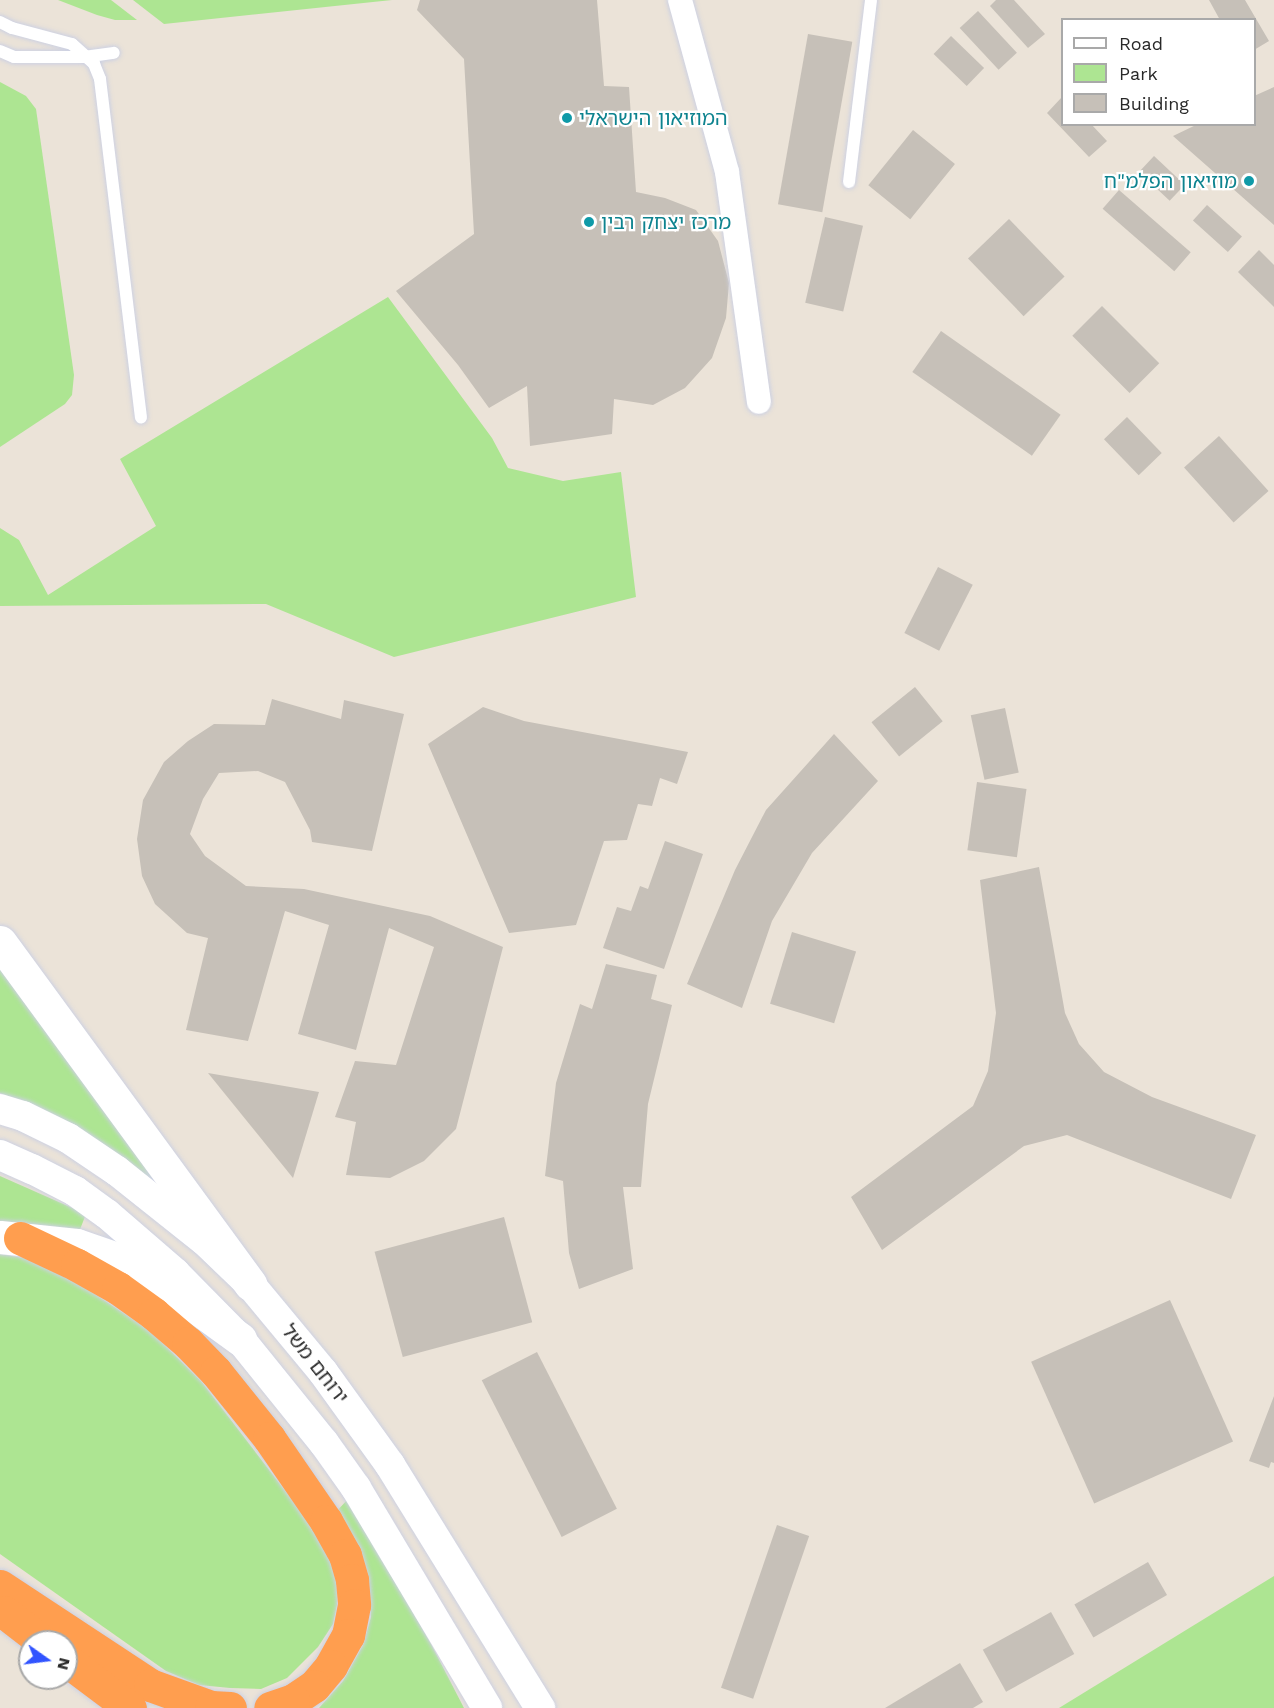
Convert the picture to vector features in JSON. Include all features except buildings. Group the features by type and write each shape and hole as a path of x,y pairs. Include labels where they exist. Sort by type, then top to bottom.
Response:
{"highway":[{"path":"10,1238 77,1265 118,1288 188,1343 216,1372 269,1438 326,1521 345,1555 352,1580 354,1605 348,1635 331,1666 314,1686 293,1700 270,1708"},
{"path":"9,1604 32,1630"},
{"path":"9,1604 150,1685 211,1707 230,1708"},
{"path":"78,1669 130,1708"}],"main road":[{"path":"0,942 250,1284"},
{"path":"10,1238 77,1245 123,1261 160,1281 240,1339"}],"street":[{"path":"680,0 727,172 759,402"},
{"name":"ירוחם משל","path":"0,1109 23,1116 68,1138 117,1171 205,1241 250,1284 323,1372 390,1465 540,1708"},
{"path":"0,1155 32,1168 75,1191 107,1214 174,1273 240,1339 324,1443 356,1488 487,1708"}],"lane":[{"path":"849,182 871,0"},
{"path":"0,22 12,28 72,44 94,64 100,79 141,418"},
{"path":"0,51 14,57 84,57 114,53"}],"green space":[{"path":"58,0 111,0 137,20 115,20"},
{"path":"133,0 392,0 164,24"},
{"path":"0,82 26,96 36,109 74,375 72,395 65,404 0,447"},
{"path":"388,297 492,438 508,468 563,481 621,472 636,597 394,657 266,604 0,606 0,528 19,540 48,595 156,526 120,459"},
{"path":"0,965 161,1175 155,1183 62,1119 0,1093"},
{"path":"0,1176 86,1214 79,1232 0,1221"},
{"path":"0,1254 29,1259 84,1287 149,1330 201,1381 309,1522 328,1554 337,1580 337,1605 333,1624 318,1647 287,1678 261,1689 230,1688 199,1685 166,1671 0,1554"},
{"path":"348,1499 431,1644 464,1708 319,1708 343,1681 363,1645 371,1617 369,1580 336,1512"},
{"path":"1274,1576 1274,1708 1059,1708"}],"place":[{"name":"המוזיאון הישראלי","path":"567,118"},
{"name":"מוזיאון הפלמ\"ח","path":"1249,181"},
{"name":"מרכז יצחק רבין","path":"589,222"}]}
